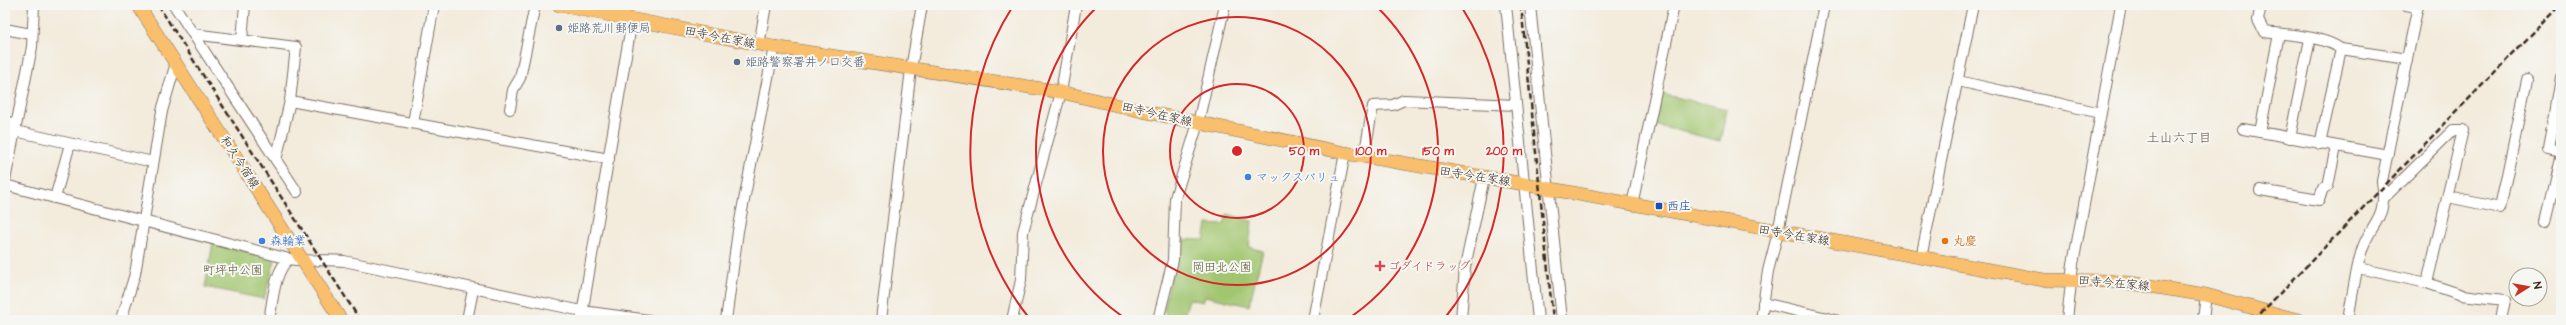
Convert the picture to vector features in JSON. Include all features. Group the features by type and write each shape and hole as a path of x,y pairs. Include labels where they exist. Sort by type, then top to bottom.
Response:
{"main road":[{"name":"和久今宿線","path":"138,5 342,320"},
{"name":"田寺今在家線","path":"565,6 759,45 1061,92 1198,123 1364,157 1524,184 1548,190 2044,280 2108,281 2206,295 2271,317 2298,320"}],"street":[{"path":"5,180 32,47 31,34 34,5"},
{"path":"174,5 297,192"},
{"path":"242,40 245,5"},
{"path":"413,123 434,5"},
{"path":"510,109 513,90 520,78 535,5"},
{"path":"582,316 609,159 628,19 625,5"},
{"path":"759,45 766,5"},
{"path":"881,320 911,69 922,5"},
{"path":"1012,320 1021,280 1024,232 1033,190 1061,92 1076,5"},
{"path":"1158,320 1173,260 1175,198 1198,123 1225,5"},
{"path":"1506,5 1538,320"},
{"path":"1530,5 1562,320"},
{"path":"1632,205 1674,5"},
{"path":"1761,320 1768,271 1778,232 1824,5"},
{"path":"1921,258 1973,5"},
{"path":"2067,320 2073,264 2121,5"},
{"path":"2261,5 2258,20 2264,32 2310,39 2335,45 2341,49 2407,59"},
{"path":"2348,320 2361,251 2381,216 2384,198 2382,181 2418,6 2406,5"},
{"path":"5,29 31,34"},
{"path":"193,34 296,46 290,101 276,160"},
{"path":"2260,132 2279,34"},
{"path":"2290,138 2310,39"},
{"path":"726,320 738,231 774,47"},
{"path":"2320,144 2341,49"},
{"path":"121,320 134,274 165,99 176,63"},
{"path":"2561,78 2550,150 2561,152"},
{"path":"2448,196 2500,208 2528,80"},
{"path":"1958,81 2101,113"},
{"path":"1364,157 1373,106 1393,105 1404,100 1516,105"},
{"path":"290,101 609,159"},
{"path":"5,121 15,127 70,144 153,162"},
{"path":"2243,129 2388,156"},
{"path":"2384,198 2453,130 2463,130 2427,283"},
{"path":"56,198 70,144"},
{"path":"2260,190 2319,200 2323,188 2328,186 2336,147"},
{"path":"1313,320 1345,153"},
{"path":"2546,220 2559,178 2561,159"},
{"path":"1461,320 1465,267 1484,178"},
{"path":"5,185 304,262 327,259 344,261 582,316 649,320"},
{"path":"269,320 279,273 283,264 289,258"},
{"path":"2358,268 2427,283 2462,295 2505,300 2501,320"},
{"path":"467,320 473,290"},
{"path":"2203,320 2206,295"},
{"path":"1763,303 1836,320"}],"green space":[{"path":"1662,94 1727,109 1720,141 1655,125"},
{"name":"岡田北公園","path":"1227,214 1252,221 1249,247 1263,251 1249,306 1205,296 1203,302 1189,299 1183,320 1171,320 1164,311 1178,239 1204,240 1207,224 1224,225"},
{"name":"町坪中公園","path":"213,242 275,260 264,299 205,287"}],"railway":[{"path":"158,5 360,320"},
{"path":"1521,5 1553,320"},
{"path":"2254,320 2560,5"}],"place":[{"name":"姫路荒川郵便局","path":"559,28"},
{"name":"姫路警察署井ノ口交番","path":"737,62"},
{"name":"マックスバリュ","path":"1248,177"},
{"name":"西庄","path":"1659,206"},
{"name":"森輪業","path":"262,241"},
{"name":"丸慶","path":"1945,241"},
{"name":"ゴダイドラッグ","path":"1380,266"}],"district":[{"name":"土山六丁目","path":"2179,137"}]}
